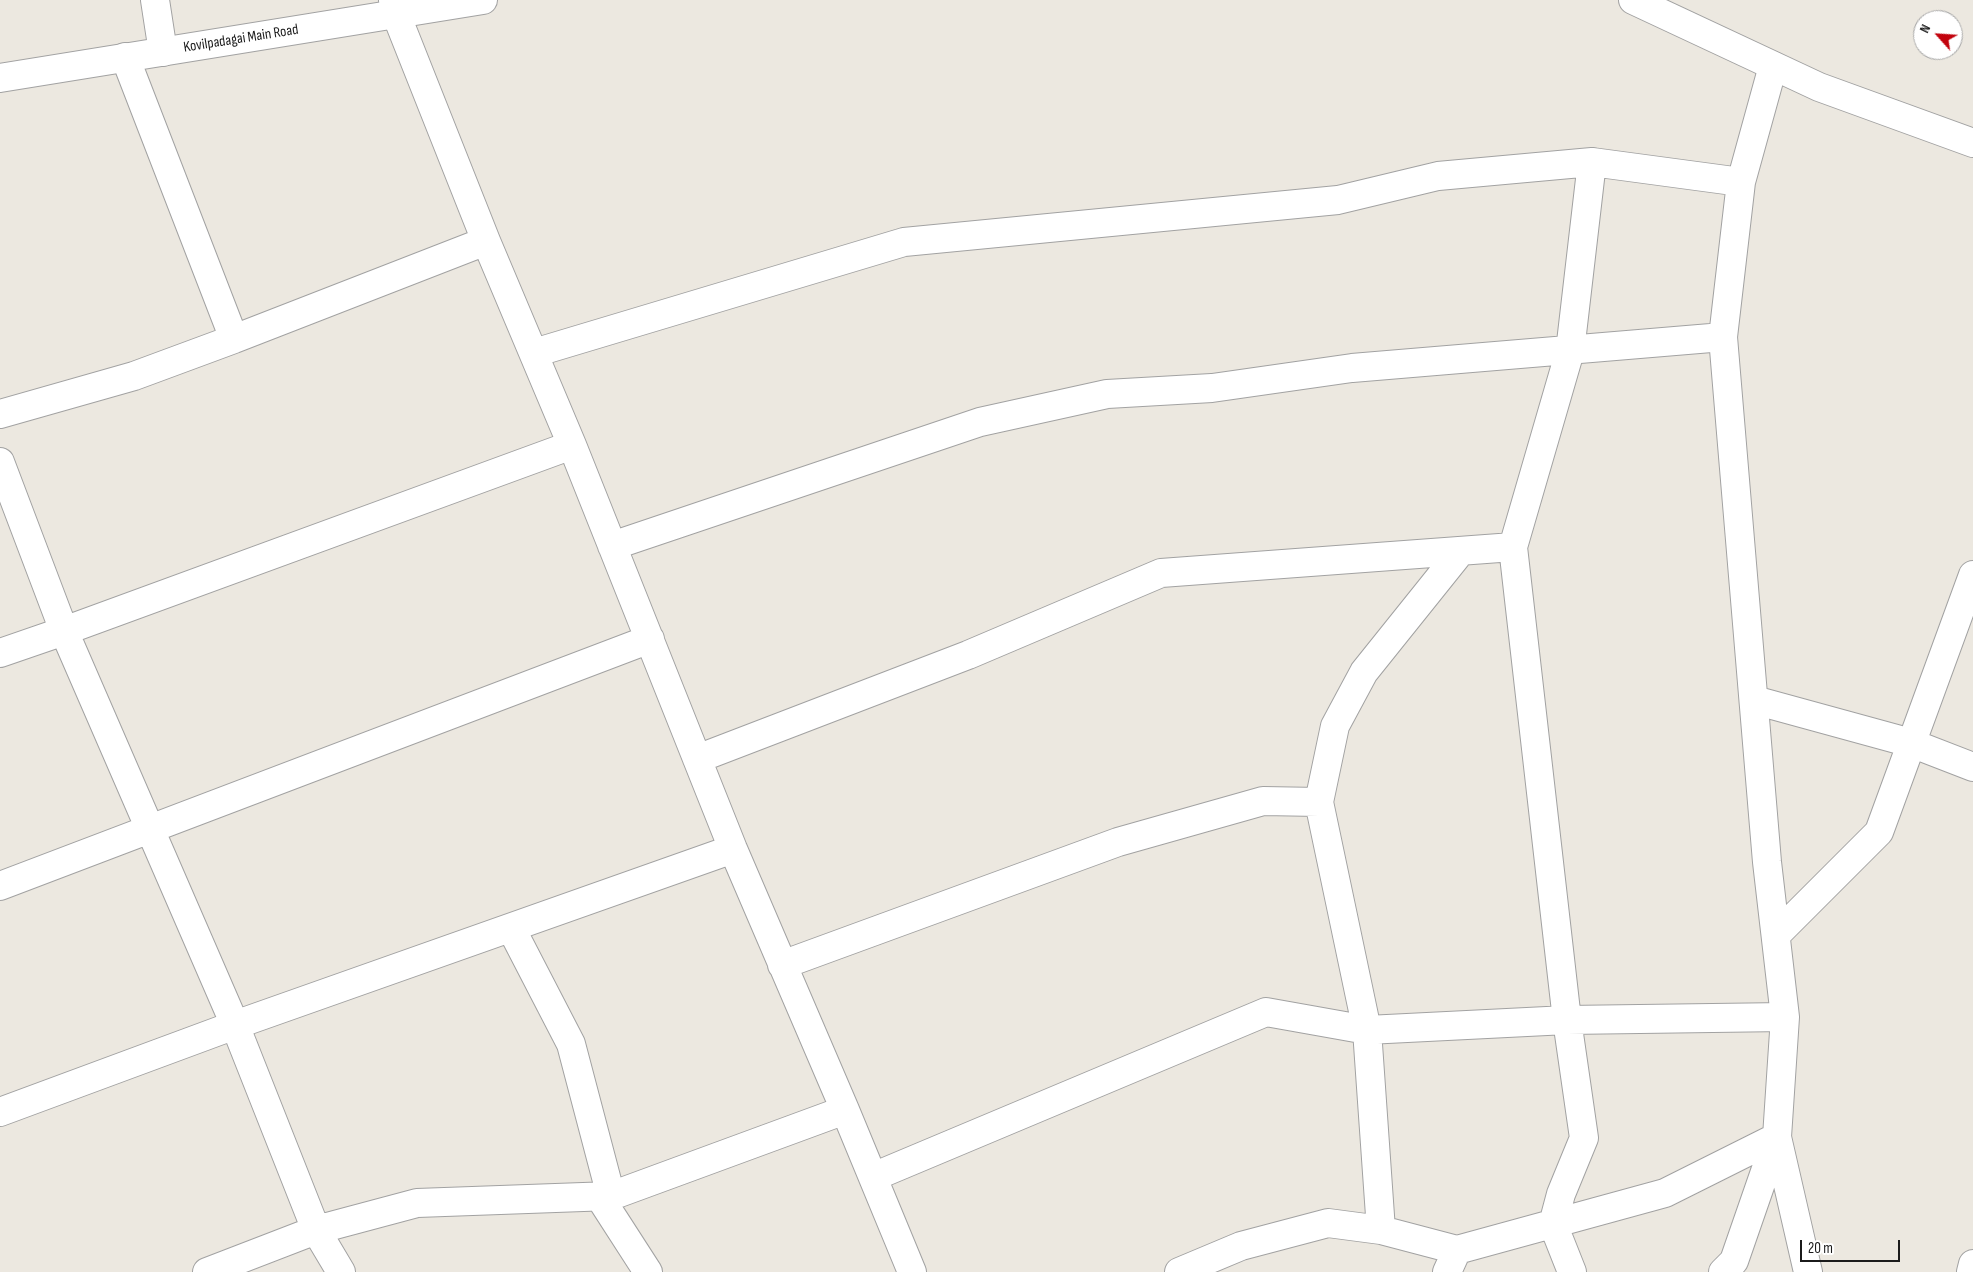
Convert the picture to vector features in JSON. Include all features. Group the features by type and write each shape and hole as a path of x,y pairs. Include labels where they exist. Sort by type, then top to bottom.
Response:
{"street":[{"path":"155,0 163,52"},
{"name":"Kovilpadagai Main Road","path":"0,78 163,52 395,7 483,0"},
{"path":"1634,0 1819,88 1973,143"},
{"path":"395,7 486,241 572,445 733,849 912,1272"},
{"path":"126,57 234,339"},
{"path":"1723,1272 1734,1261 1777,1138 1785,1017 1767,862 1723,337 1741,182 1773,66"},
{"path":"534,353 904,242 1338,200 1438,176 1592,162 1741,182"},
{"path":"1572,1272 1553,1224 1562,1194 1584,1138 1567,1020 1514,547 1570,351 1592,162"},
{"path":"0,414 134,376 486,241"},
{"path":"612,546 980,422 1106,394 1212,388 1352,368 1723,337"},
{"path":"0,653 64,632 572,445"},
{"path":"0,462 64,632 235,1025 316,1230 341,1272"},
{"path":"697,759 968,655 1161,573 1514,547"},
{"path":"1381,1230 1366,1030 1319,802 1335,726 1364,672 1461,551"},
{"path":"1776,935 1879,832 1973,575"},
{"path":"0,886 650,639"},
{"path":"1754,700 1911,743 1973,767"},
{"path":"782,965 1118,842 1263,801 1319,802"},
{"path":"0,1112 235,1025 733,849"},
{"path":"511,928 571,1044 605,1196 648,1272"},
{"path":"873,1177 1266,1012 1366,1030 1567,1020 1785,1017"},
{"path":"207,1272 316,1230 417,1203 605,1196 845,1110"},
{"path":"1179,1272 1241,1246 1328,1223 1381,1230 1452,1261 1553,1224 1665,1193 1777,1138"},
{"path":"1777,1138 1808,1272"},
{"path":"1971,1272 1973,1264"}]}
